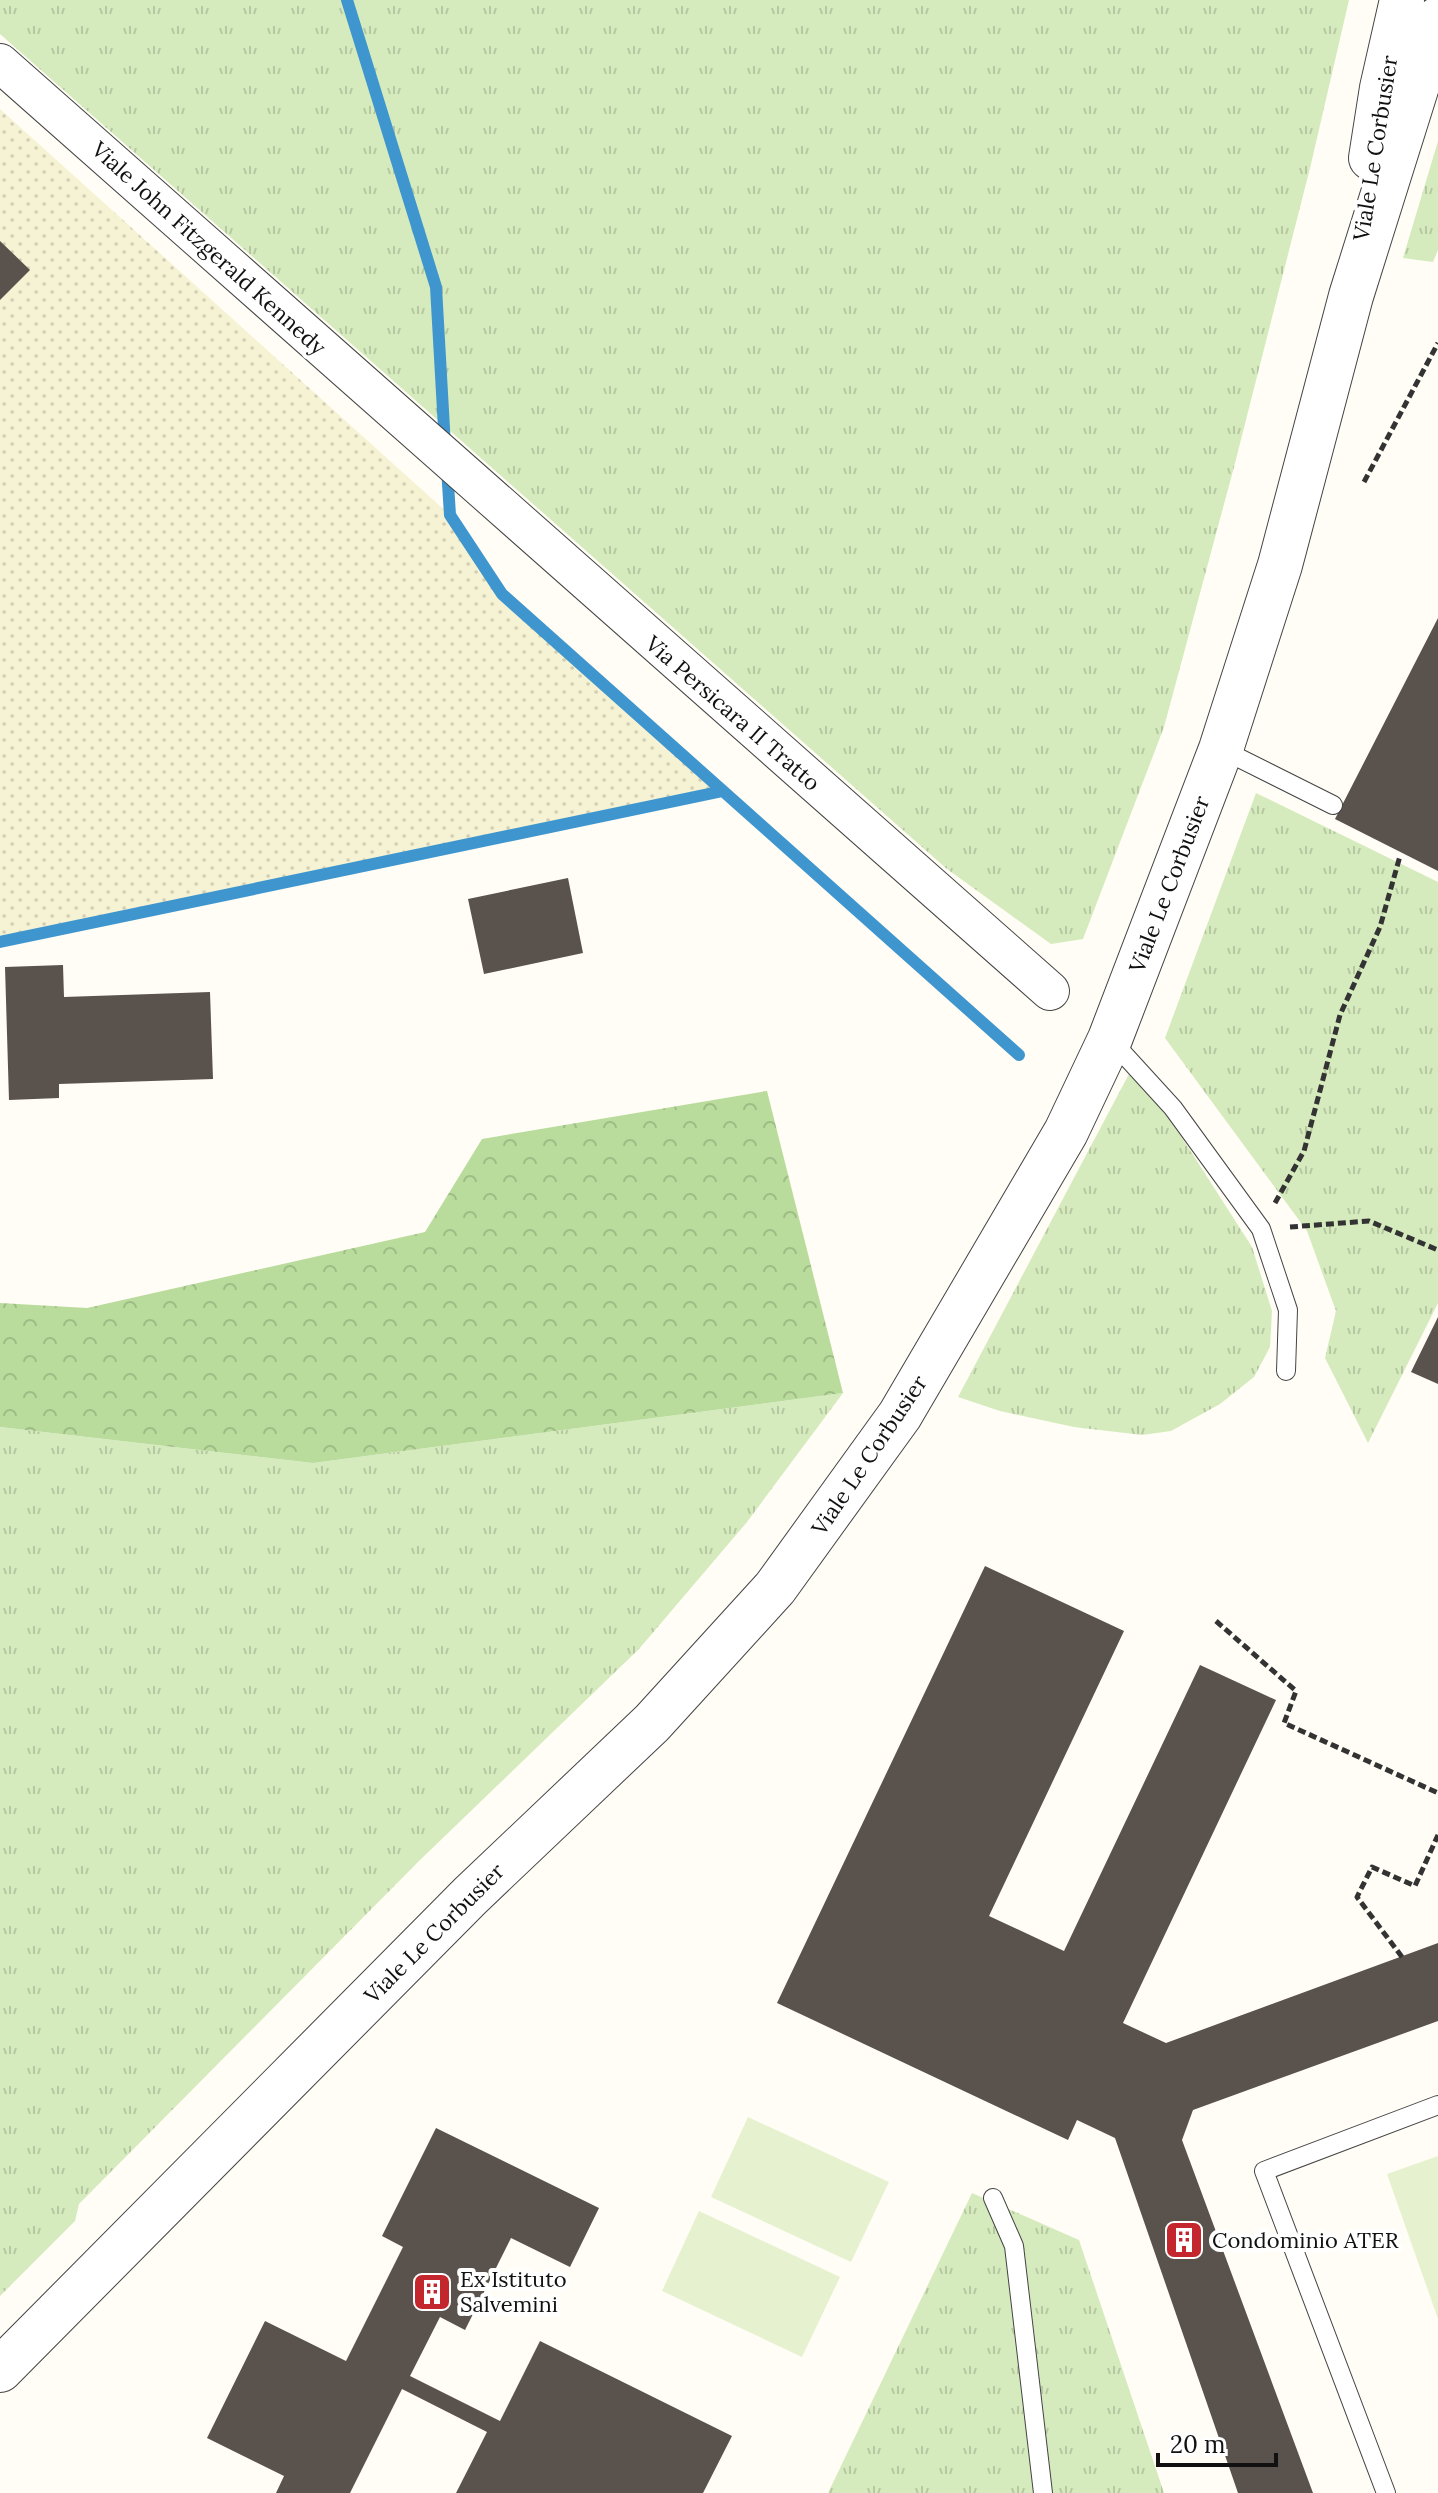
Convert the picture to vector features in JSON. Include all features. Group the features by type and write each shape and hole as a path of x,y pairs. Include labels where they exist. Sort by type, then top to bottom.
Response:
{"street":[{"name":"Viale Le Corbusier","path":"1351,296 1382,88 1402,0"},
{"name":"Viale Le Corbusier","path":"0,2370 470,1896 652,1723 775,1588 900,1415 1066,1132 1110,1039 1221,749 1280,565 1351,296 1438,19"},
{"name":"Viale John Fitzgerald Kennedy","path":"0,63 418,433"},
{"name":"Via Persicara II Tratto","path":"418,433 1050,991"}],"lane":[{"path":"1221,749 1333,805"},
{"path":"1110,1039 1173,1108 1261,1229 1288,1310 1286,1371"},
{"path":"1386,2493 1264,2171 1438,2105"},
{"path":"993,2198 1014,2246 1043,2493"}],"path":[{"path":"1364,482 1438,343"},
{"path":"1261,1229 1304,1151 1340,1015 1380,927 1400,856"},
{"path":"1261,1229 1369,1221 1438,1250"},
{"path":"1216,1621 1296,1691 1284,1723 1438,1793"},
{"path":"1402,1957 1357,1897 1372,1867 1415,1886 1438,1835"}],"shaded area":[{"path":"0,109 450,515 502,594 723,791 0,942"}],"green space":[{"path":"0,0 1349,0 1234,467 1164,727 1083,939 1051,944 947,869 0,34"},
{"path":"1438,141 1438,250 1433,262 1403,258"},
{"path":"1256,793 1438,882 1438,1303 1368,1443 1325,1358 1336,1311 1307,1231 1165,1038"},
{"path":"1129,1074 1170,1119 1252,1247 1272,1311 1270,1347 1254,1377 1220,1404 1171,1431 1142,1435 1074,1427 1000,1411 958,1397"},
{"path":"767,1091 843,1393 313,1463 0,1427 0,1303 87,1308 425,1232 482,1139"},
{"path":"843,1393 747,1522 639,1649 419,1861 79,2204 75,2221 0,2296 0,1427 313,1463"},
{"path":"748,2117 889,2182 851,2262 711,2197"},
{"path":"1438,2156 1438,2319 1387,2174"},
{"path":"972,2193 1079,2240 1164,2493 828,2493"},
{"path":"699,2211 840,2277 802,2357 662,2291"}],"building":[{"path":"0,241 30,270 0,300"},
{"path":"1438,618 1438,871 1335,819"},
{"path":"568,878 583,953 484,974 468,899"},
{"path":"63,965 64,997 210,992 213,1079 59,1084 59,1098 9,1100 5,967"},
{"path":"1438,1317 1438,1384 1411,1372"},
{"path":"985,1566 1124,1631 989,1916 1064,1951 1200,1665 1276,1700 1123,2023 1166,2043 1438,1943 1438,2021 1193,2110 1182,2140 1313,2493 1238,2493 1115,2138 1077,2120 1068,2140 777,2003"},
{"name":"Ex Istituto Salvemini","path":"436,2128 599,2208 570,2267 511,2238 465,2330 440,2317 410,2376 500,2421 540,2341 732,2436 703,2493 456,2493 487,2432 402,2389 350,2493 276,2493 284,2476 207,2438 265,2321 346,2361 403,2247 382,2236"}],"waterway":[{"path":"347,0 436,287 445,446"},
{"path":"0,942 723,791 502,594 450,515 447,468"},
{"path":"723,791 1019,1055"}],"place":[{"name":"Condominio ATER","path":"1184,2240"},
{"name":"Ex Istituto Salvemini","path":"432,2292"}]}
